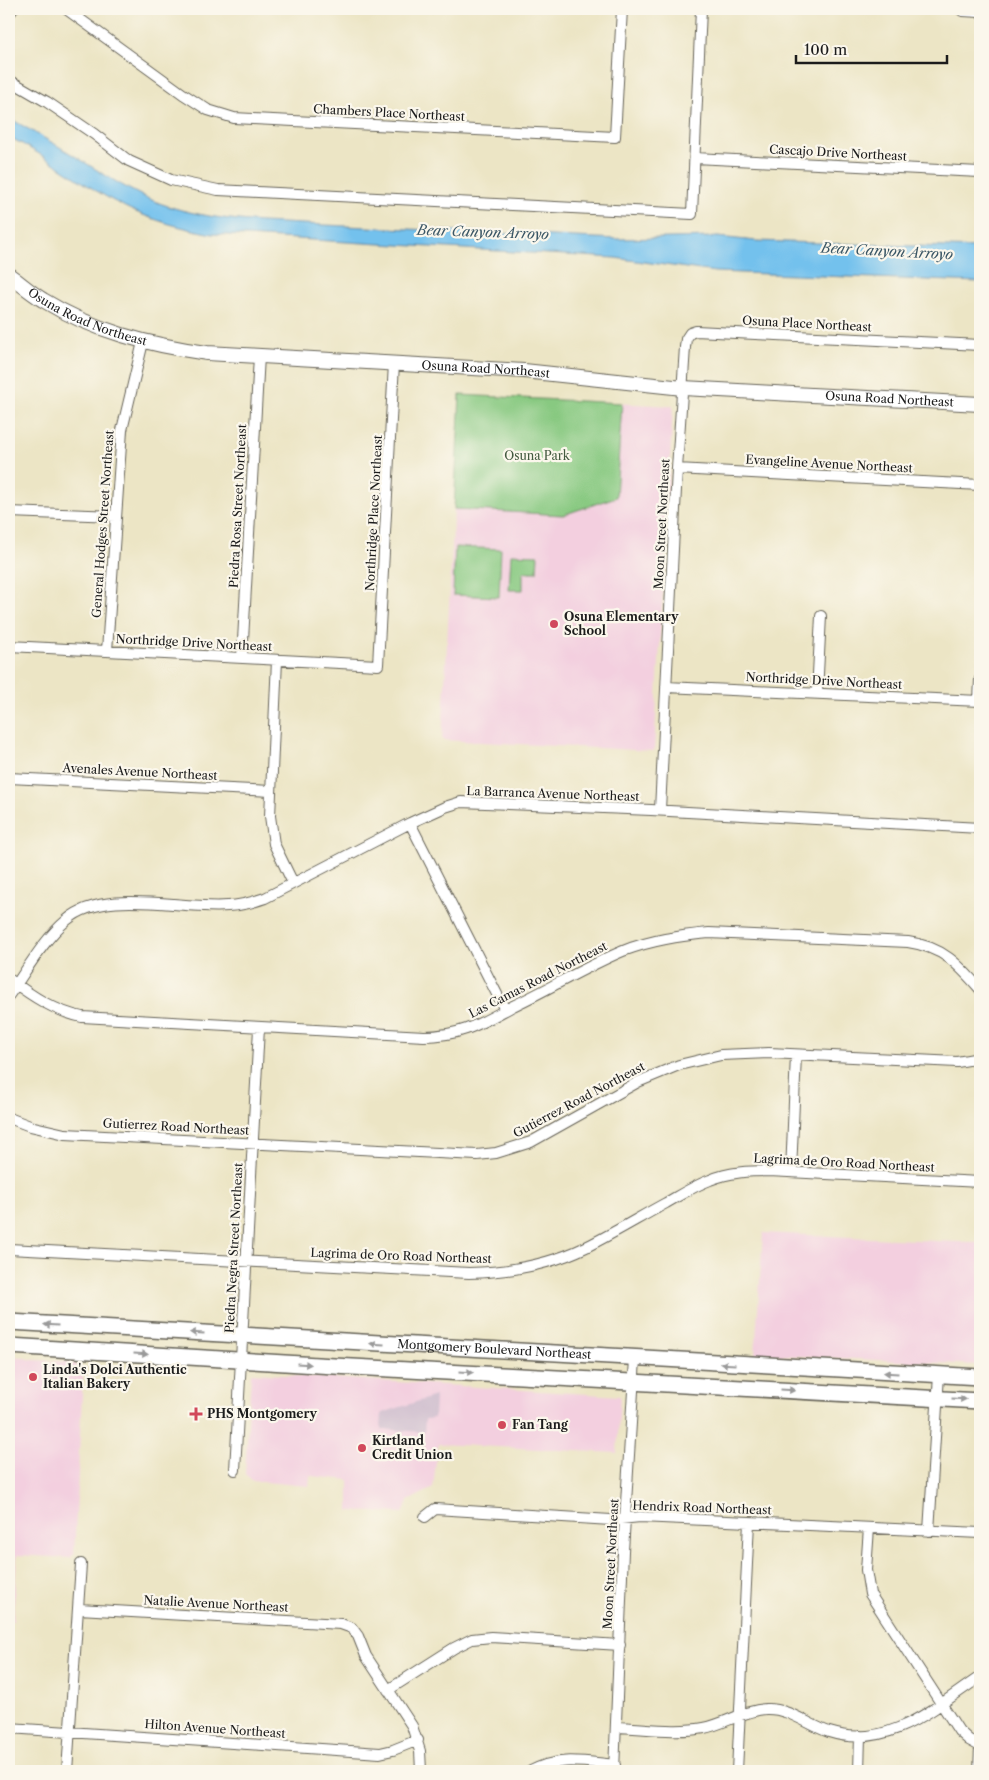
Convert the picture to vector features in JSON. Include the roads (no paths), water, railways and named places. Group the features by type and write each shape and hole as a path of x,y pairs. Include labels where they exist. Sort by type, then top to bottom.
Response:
{"main road":[{"name":"Montgomery Boulevard Northeast","path":"9,1322 635,1359 980,1377"},
{"name":"Montgomery Boulevard Northeast","path":"9,1346 980,1401"}],"street":[{"path":"9,14 13,9"},
{"name":"Chambers Place Northeast","path":"66,9 200,105 208,110 234,118 615,137 622,9"},
{"path":"9,80 47,102 129,160 171,180 218,190 692,214 701,9"},
{"path":"963,9 980,10"},
{"name":"Cascajo Drive Northeast","path":"695,158 980,172"},
{"name":"Osuna Road Northeast","path":"9,275 55,307 96,326 143,342 207,353 524,371 682,388 980,404"},
{"name":"Osuna Place Northeast","path":"682,388 686,339 690,333 696,331 980,345"},
{"name":"General Hodges Street Northeast","path":"107,651 122,430 143,342"},
{"name":"Piedra Rosa Street Northeast","path":"242,658 259,356"},
{"name":"Northridge Place Northeast","path":"378,665 394,363"},
{"name":"Moon Street Northeast","path":"660,810 682,388"},
{"name":"Evangeline Avenue Northeast","path":"677,469 980,485"},
{"path":"9,512 115,516"},
{"path":"817,693 820,616"},
{"name":"Northridge Drive Northeast","path":"9,646 378,665"},
{"path":"277,660 270,816 274,844 293,883"},
{"path":"980,679 980,701"},
{"name":"Northridge Drive Northeast","path":"666,687 980,701"},
{"name":"Avenales Avenue Northeast","path":"9,778 270,792"},
{"name":"La Barranca Avenue Northeast","path":"9,995 13,982 54,932 69,918 91,906 120,902 228,906 247,904 265,898 410,823 461,802 660,810 980,828"},
{"path":"410,823 506,1010"},
{"name":"Las Camas Road Northeast","path":"13,982 46,1005 66,1014 82,1017 259,1028 444,1036 463,1031 492,1018 622,952 649,942 709,933 923,944 952,959 980,989"},
{"name":"Piedra Negra Street Northeast","path":"235,1470 259,1028"},
{"name":"Gutierrez Road Northeast","path":"9,1118 30,1126 65,1134 459,1155 496,1153 515,1148 539,1138 638,1082 679,1065 729,1054 769,1053 957,1062 980,1055"},
{"path":"791,1172 796,1055"},
{"name":"Lagrima de Oro Road Northeast","path":"9,1249 469,1273 520,1269 546,1263 585,1247 711,1179 750,1171 980,1182"},
{"name":"Moon Street Northeast","path":"614,1768 635,1359"},
{"path":"929,1531 939,1375"},
{"name":"Hendrix Road Northeast","path":"425,1517 435,1509 611,1520 626,1518 750,1522 980,1533"},
{"path":"737,1771 750,1522"},
{"path":"869,1528 866,1570 870,1594 960,1731 969,1740 980,1746 979,1771"},
{"path":"67,1771 81,1564"},
{"name":"Natalie Avenue Northeast","path":"79,1609 341,1624 352,1628 358,1636 366,1656 388,1690"},
{"path":"421,1771 418,1740 412,1726 388,1690 454,1648 472,1639 491,1637 620,1645"},
{"path":"617,1727 692,1730 707,1728 756,1710 768,1709 783,1711 832,1733 860,1736 890,1732 906,1726 980,1677"},
{"name":"Hilton Avenue Northeast","path":"9,1728 374,1753 393,1750 418,1740"},
{"path":"858,1771 860,1736"},
{"path":"531,1771 549,1763 560,1761 614,1768"}],"water":[{"name":"Bear Canyon Arroyo","path":"9,118 138,194 161,204 203,215 262,222 617,239 718,237 756,241 980,248 980,282 715,272 615,258 212,234 179,227 137,213 112,200 9,137"}],"place":[{"name":"Osuna Elementary School","path":"554,624"},
{"name":"Linda's Dolci Authentic Italian Bakery","path":"33,1377"},
{"name":"PHS Montgomery","path":"196,1414"},
{"name":"Fan Tang","path":"502,1425"},
{"name":"Kirtland Credit Union","path":"362,1448"}],"park label":[{"name":"Osuna Park","path":"537,456"}]}
